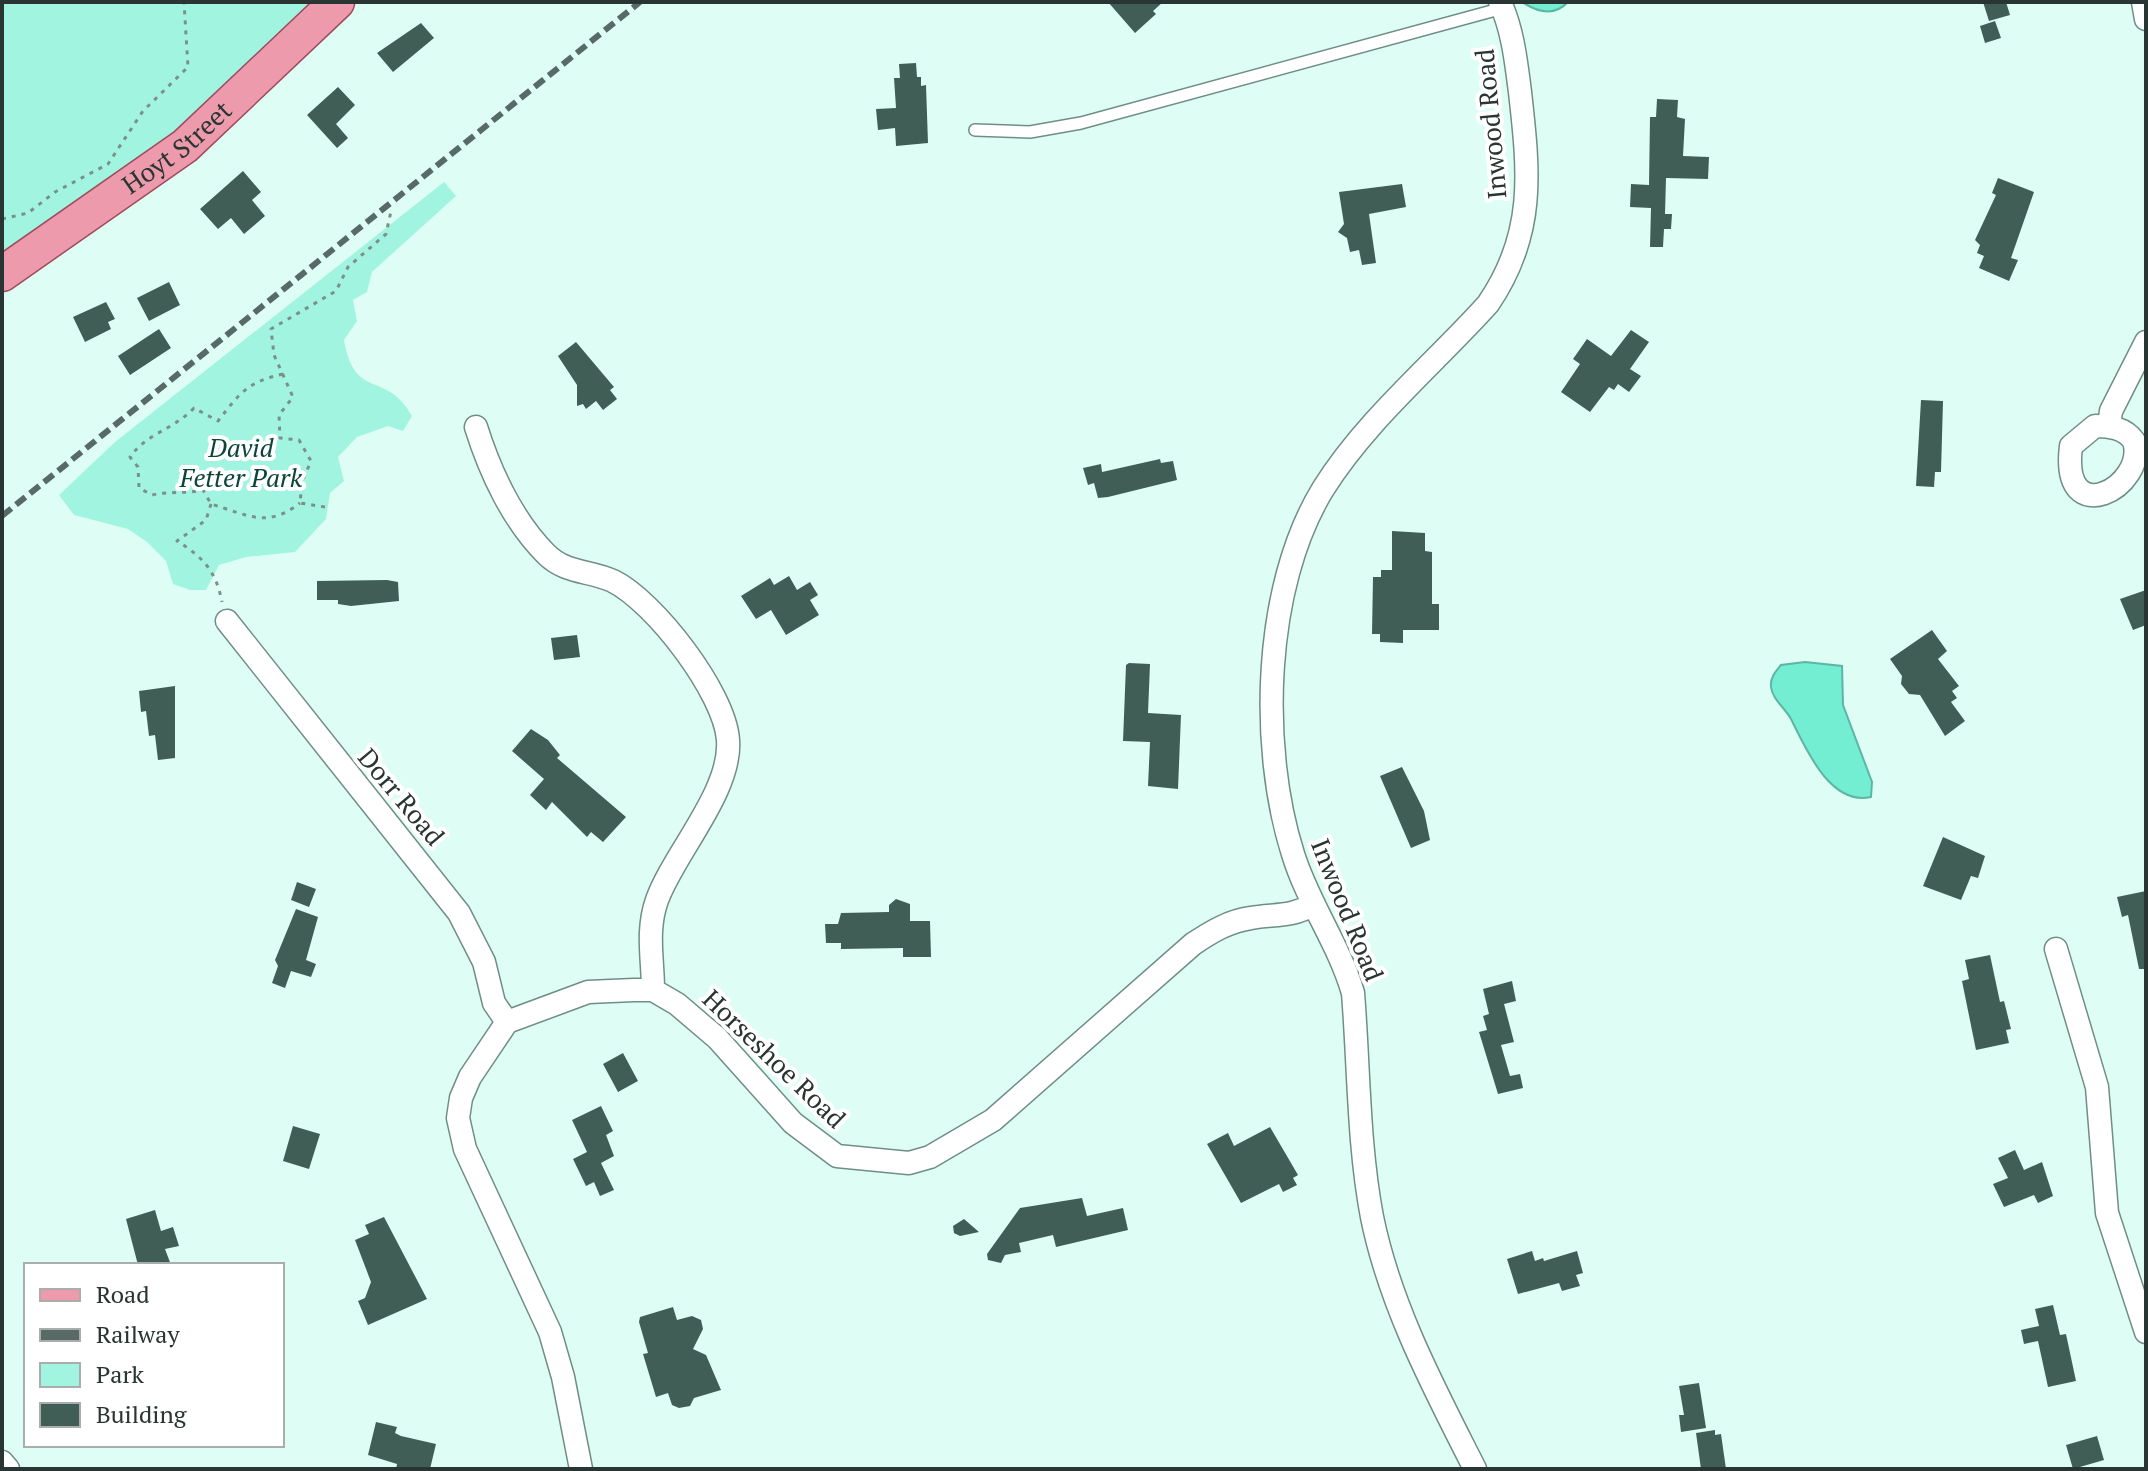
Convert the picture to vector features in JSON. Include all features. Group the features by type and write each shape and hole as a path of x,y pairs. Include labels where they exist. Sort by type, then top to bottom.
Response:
{"main road":[{"name":"Hoyt Street","path":"2,274 185,146 337,2"}],"street":[{"path":"2143,2 2146,19"},
{"name":"Inwood Road","path":"1475,1469 1412,1339 1380,1250 1362,1139 1353,993 1347,971 1312,905 1282,817 1274,754 1271,690 1275,637 1285,587 1309,517 1334,473 1359,442 1488,304 1506,279 1516,252 1525,219 1527,164 1516,53 1502,5"},
{"path":"2109,426 2111,411 2146,342"},
{"path":"476,427 485,457 512,508 547,555 565,569 613,582 649,606 680,644 726,725 727,752 717,784 658,898 649,928 653,990 588,992 507,1022 470,1077 461,1098 458,1118 465,1149 550,1332 563,1377 581,1469"},
{"name":"Dorr Road","path":"227,621 459,913 484,962 494,1003 507,1022"},
{"name":"Horseshoe Road","path":"653,990 677,1004 717,1038 815,1143 837,1156 909,1163 955,1145 993,1120 1193,944 1220,927 1249,918 1296,915 1312,905"},
{"path":"2056,949 2097,1087 2107,1213 2146,1332"},
{"path":"2,1462 8,1469"}],"lane":[{"path":"975,130 1030,132 1081,123 1502,5"}],"path":[{"path":"2,219 28,213 55,192 92,175 115,156 143,111 188,67 184,2"},
{"path":"283,374 257,380 243,389 218,421 194,408 177,425 142,441 130,457 138,467 139,488 152,495 175,490 191,493 203,490 211,504 258,519 284,516 300,503 302,482 311,461 299,440 280,438 279,415 293,397 283,374 274,355 271,329 336,291 348,267 386,234 391,211"},
{"path":"300,503 325,507"},
{"path":"211,504 206,520 177,541 207,563 217,580 227,621"}],"green space":[{"path":"2,2 313,2 149,155 2,258"},
{"name":"David Fetter Park","path":"444,182 456,196 372,272 367,292 353,300 357,321 344,340 349,359 363,379 392,393 412,416 403,431 388,426 357,437 338,457 344,481 330,493 326,519 295,552 246,557 219,565 206,590 190,590 173,584 166,561 128,529 74,515 59,495 115,442"}],"shaded area":[{"path":"1522,2 1568,2 1557,10 1545,11"},
{"path":"1805,662 1842,666 1843,705 1872,782 1871,797 1843,793 1821,773 1789,715 1774,696 1771,681 1781,665"}],"building":[{"path":"1108,2 1163,2 1153,11 1156,14 1135,33"},
{"path":"1983,2 2006,2 2010,15 1989,21"},
{"path":"1995,21 2001,38 1985,43 1980,26"},
{"path":"421,23 434,38 393,72 377,53"},
{"path":"916,63 921,86 926,85 928,143 896,146 895,128 878,130 876,109 896,108 894,78 900,78 899,64"},
{"path":"338,87 355,105 336,124 348,138 337,148 307,115"},
{"path":"1657,99 1678,100 1677,117 1685,119 1683,156 1709,157 1708,179 1666,178 1665,214 1672,214 1671,229 1664,229 1663,247 1650,247 1651,208 1630,207 1631,184 1649,185 1650,117 1656,117"},
{"path":"243,171 261,192 252,200 265,216 244,234 231,218 218,229 200,209"},
{"path":"1998,178 2034,192 2011,258 2018,260 2009,281 1979,268 1984,256 1977,253 1980,245 1975,240 1996,195 1992,193"},
{"path":"1402,184 1406,207 1369,214 1376,263 1362,265 1359,250 1350,252 1347,238 1338,232 1344,224 1339,192"},
{"path":"169,282 180,305 149,321 137,298"},
{"path":"106,302 115,319 108,322 111,329 85,342 73,317"},
{"path":"159,329 171,348 130,375 118,356"},
{"path":"1631,330 1649,342 1630,369 1641,376 1629,392 1618,384 1614,390 1609,387 1590,412 1561,392 1580,364 1573,359 1587,339 1611,356"},
{"path":"576,342 614,387 610,390 617,399 603,410 596,401 586,409 583,404 577,406 577,385 558,356"},
{"path":"1921,400 1943,401 1941,472 1935,472 1934,487 1916,486"},
{"path":"1160,459 1161,463 1173,461 1177,480 1108,497 1098,498 1094,483 1088,485 1083,468 1101,464 1102,472"},
{"path":"1392,531 1425,533 1425,551 1432,552 1432,604 1439,604 1439,630 1403,630 1403,643 1380,642 1380,634 1372,634 1373,577 1381,577 1381,570 1392,570"},
{"path":"789,576 797,590 810,582 818,595 810,600 819,615 786,635 771,610 756,619 741,596 770,578 774,585"},
{"path":"317,581 398,582 399,601 351,606 338,604 338,600 317,600"},
{"path":"2146,590 2146,625 2133,630 2120,599"},
{"path":"1932,630 1947,651 1938,659 1959,686 1952,691 1957,698 1951,702 1965,721 1945,736 1920,695 1909,694 1901,684 1902,676 1890,659"},
{"path":"577,635 580,657 554,660 551,638"},
{"path":"1150,664 1148,713 1181,715 1178,789 1148,786 1150,742 1123,741 1126,665"},
{"path":"175,686 175,758 158,760 155,735 149,736 146,711 141,712 139,691"},
{"path":"531,729 548,740 560,755 557,758 626,817 603,842 591,832 587,837 552,802 546,810 530,795 544,779 512,751"},
{"path":"1402,767 1424,811 1430,840 1411,848 1380,776"},
{"path":"1943,837 1985,856 1978,878 1971,876 1961,900 1923,886"},
{"path":"297,882 316,889 309,907 291,900"},
{"path":"2146,891 2146,969 2139,969 2128,915 2122,917 2117,897"},
{"path":"896,899 910,904 910,921 930,921 931,957 903,957 903,948 841,949 841,943 826,943 825,924 838,924 841,913 889,912 889,905"},
{"path":"296,909 318,917 306,960 316,964 311,977 291,971 285,988 272,983 278,966 275,960"},
{"path":"1990,955 2000,1002 2004,1001 2011,1029 2006,1030 2009,1043 1976,1050 1962,981 1969,979 1965,960"},
{"path":"1512,981 1516,1001 1504,1004 1514,1042 1501,1045 1510,1076 1520,1074 1523,1088 1498,1094 1479,1032 1487,1030 1483,1016 1489,1014 1483,989"},
{"path":"623,1053 638,1081 618,1092 603,1064"},
{"path":"601,1106 613,1131 606,1135 614,1156 601,1163 614,1190 600,1196 594,1182 586,1186 573,1159 587,1152 572,1120"},
{"path":"293,1126 320,1134 309,1169 283,1161"},
{"path":"1270,1127 1298,1175 1293,1178 1297,1185 1283,1192 1279,1184 1241,1203 1207,1144 1228,1133 1234,1146"},
{"path":"2015,1150 2024,1170 2042,1162 2053,1196 2038,1203 2034,1195 2004,1207 1993,1184 2008,1178 1998,1158"},
{"path":"1082,1198 1087,1216 1123,1208 1128,1230 1056,1247 1053,1235 1019,1243 1021,1252 1005,1255 1001,1263 988,1260 987,1254 1020,1208"},
{"path":"155,1210 161,1231 173,1227 179,1246 165,1249 170,1263 137,1263 126,1219"},
{"path":"384,1217 427,1299 368,1325 358,1301 365,1298 371,1282 355,1240 369,1234 365,1225"},
{"path":"964,1219 979,1232 960,1236 954,1233 953,1226"},
{"path":"1532,1251 1535,1261 1543,1258 1544,1261 1577,1251 1583,1273 1576,1275 1580,1286 1562,1291 1559,1283 1518,1294 1507,1259"},
{"path":"2053,1305 2060,1335 2066,1334 2076,1381 2048,1387 2038,1341 2024,1344 2021,1330 2039,1326 2035,1309"},
{"path":"673,1307 677,1320 692,1316 701,1320 703,1329 693,1349 706,1355 721,1390 694,1398 690,1406 679,1408 672,1405 668,1393 656,1397 643,1354 648,1353 639,1322 640,1317"},
{"path":"1699,1383 1706,1428 1681,1432 1679,1415 1684,1415 1679,1386"},
{"path":"376,1422 397,1427 395,1433 401,1436 436,1444 430,1469 396,1469 397,1464 368,1455"},
{"path":"1715,1430 1715,1435 1721,1434 1726,1469 1701,1469 1696,1433"},
{"path":"2097,1436 2104,1460 2073,1469 2066,1445"}],"railway":[{"path":"2,516 640,2"}]}
